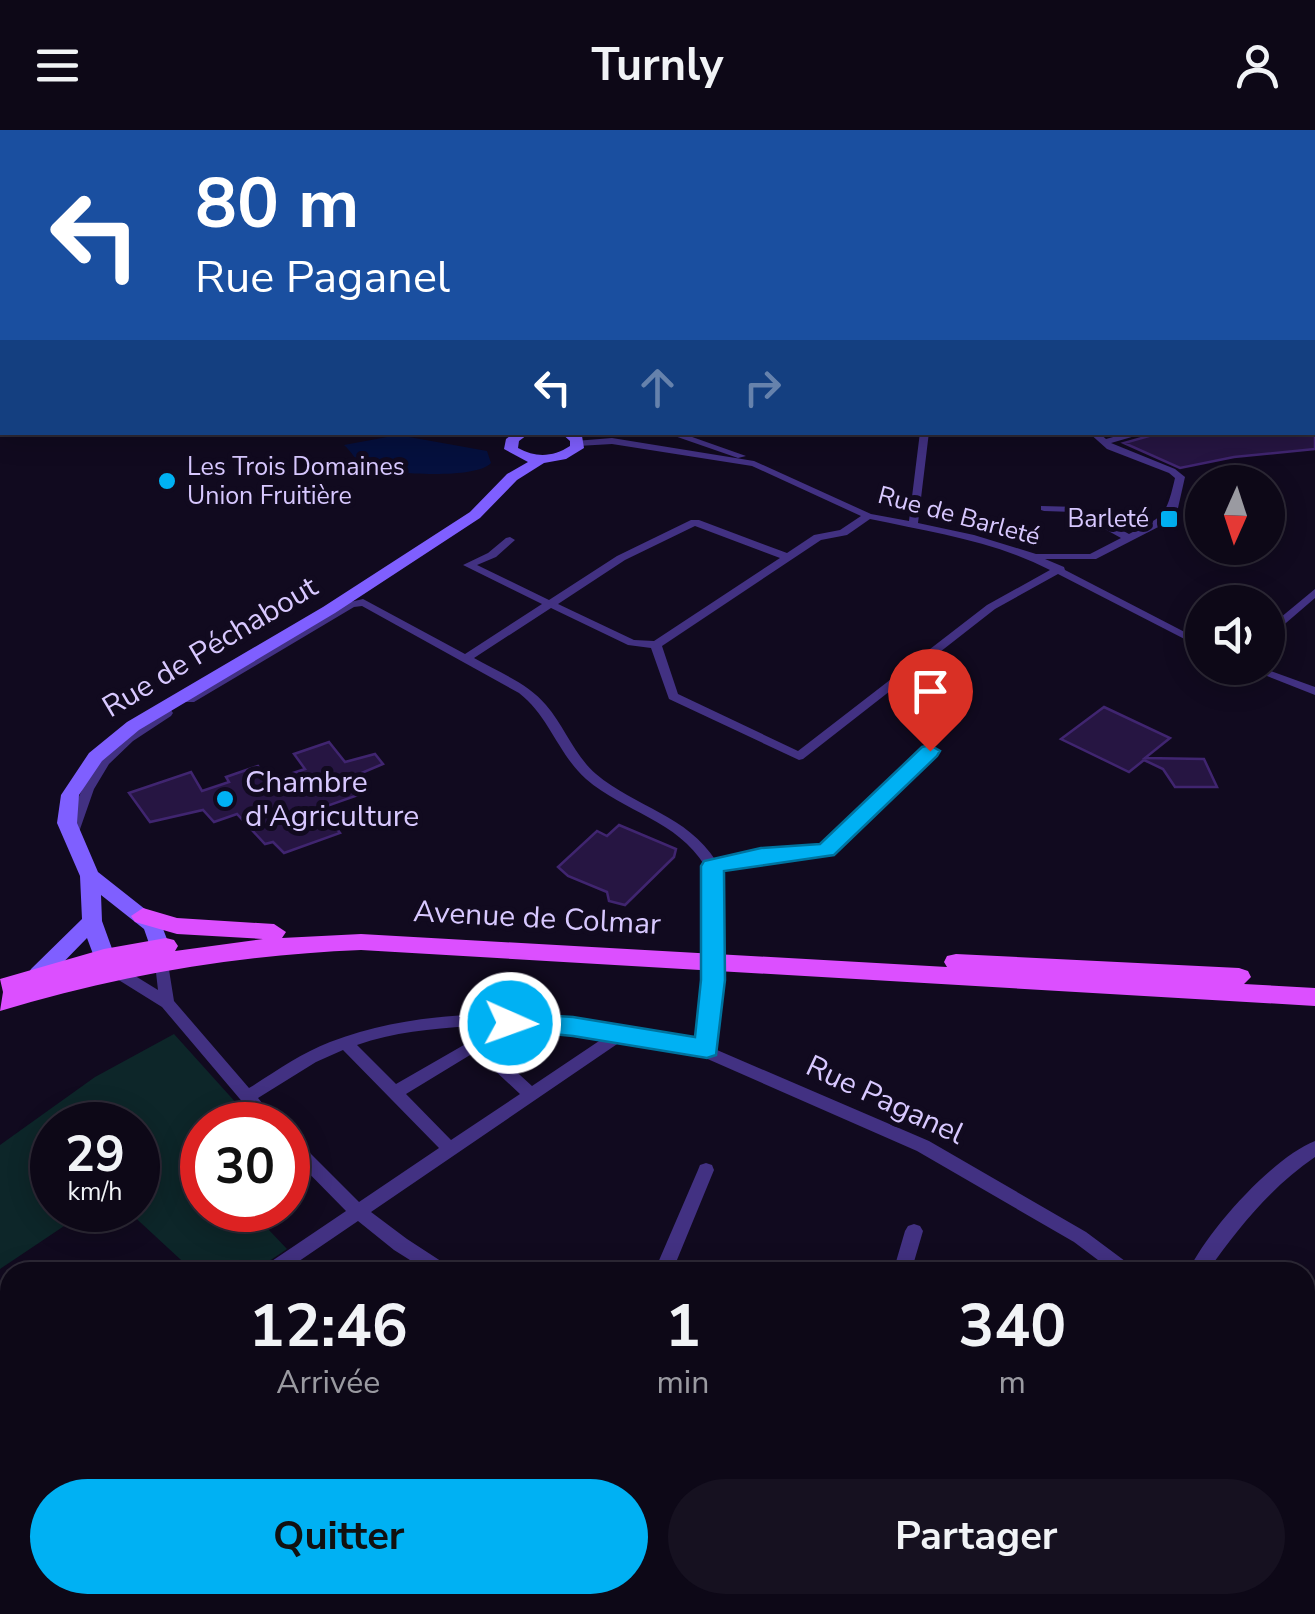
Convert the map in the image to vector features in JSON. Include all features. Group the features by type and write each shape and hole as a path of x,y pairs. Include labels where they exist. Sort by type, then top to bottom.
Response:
{"main road":[{"path":"143,916 177,926 274,932"},
{"name":"Avenue de Colmar","path":"0,988 39,974 110,964 163,964 274,932 386,929 1315,982"},
{"name":"Avenue de Colmar","path":"163,964 259,946 376,942 712,949 1315,997"},
{"name":"Avenue de Colmar","path":"0,1002 110,964"}],"street":[{"path":"512,477 519,465 510,446 518,435"},
{"name":"Rue de Barleté","path":"570,435 754,464"},
{"name":"Rue de Péchabout","path":"110,964 92,921 90,876 67,823 70,795 84,768 109,742 342,602 475,515 512,477 542,459 564,456 570,435"},
{"path":"612,441 619,435"},
{"name":"Rue de Barleté","path":"677,435 706,443 868,516 970,536 1030,555 1185,636"},
{"path":"914,526 926,435"},
{"path":"656,645 673,696 799,756 991,607 1162,520 1173,508 1180,478 1095,435"},
{"path":"1103,442 1132,435"},
{"path":"690,453 706,443"},
{"path":"516,454 542,459"},
{"path":"1044,508 1070,507 1082,511 1129,538"},
{"path":"510,540 492,556 468,565 632,643 656,645 818,537 843,533 868,516"},
{"path":"466,659 621,558 695,522 788,557"},
{"path":"1030,555 1092,557"},
{"path":"1285,618 1315,592"},
{"path":"71,834 90,777 124,741 350,604 364,602 539,700 581,768 613,792 675,825 707,855 712,866 707,1048"},
{"path":"1285,680 1315,692"},
{"path":"712,866 761,856 826,850 930,751"},
{"path":"90,876 152,926 163,964 167,1004"},
{"path":"39,974 92,921"},
{"path":"110,964 167,1004 251,1102"},
{"name":"Rue Paganel","path":"246,1097 346,1043 383,1031 440,1023 552,1024 707,1048 717,1058 923,1146 1080,1238 1113,1262"},
{"path":"283,1262 622,1033"},
{"path":"346,1043 450,1149"},
{"path":"395,1094 476,1044 531,1095"},
{"path":"1203,1262 1271,1176 1315,1148"},
{"path":"310,1164 356,1211 425,1262"},
{"path":"667,1262 706,1170"},
{"path":"905,1262 914,1231"}],"green space":[{"path":"174,1034 235,1102 180,1102 180,1232 271,1232 287,1249 268,1262 183,1262 151,1232 160,1232 160,1102 60,1102 95,1077"},
{"path":"30,1124 30,1232 55,1232 10,1262 0,1262 0,1145"}],"shaded area":[{"path":"398,435 487,451 491,463 451,474 393,472 363,465 344,445"}],"building":[{"path":"1152,435 1315,435 1315,449 1234,457 1180,468 1124,443"},
{"path":"1104,707 1170,738 1145,758 1204,759 1217,787 1175,787 1163,769 1144,760 1129,772 1061,739"},
{"name":"Chambre d'Agriculture","path":"329,742 345,762 375,754 383,764 352,777 364,793 321,808 340,833 284,853 273,842 265,844 237,814 214,822 203,810 150,822 129,793 191,772 202,791 229,782 226,777 258,766 269,781 305,769 294,754"},
{"path":"619,825 676,849 674,857 625,905 609,901 607,892 568,876 558,867 597,831 607,836"}],"place":[{"name":"Les Trois Domaines Union Fruitière","path":"167,481"},
{"name":"Barleté","path":"1169,519"},
{"name":"Chambre d'Agriculture","path":"225,799"}],"route":[{"path":"510,1023 573,1026 707,1048 713,980 712,866 761,856 819,854 930,751"}]}
